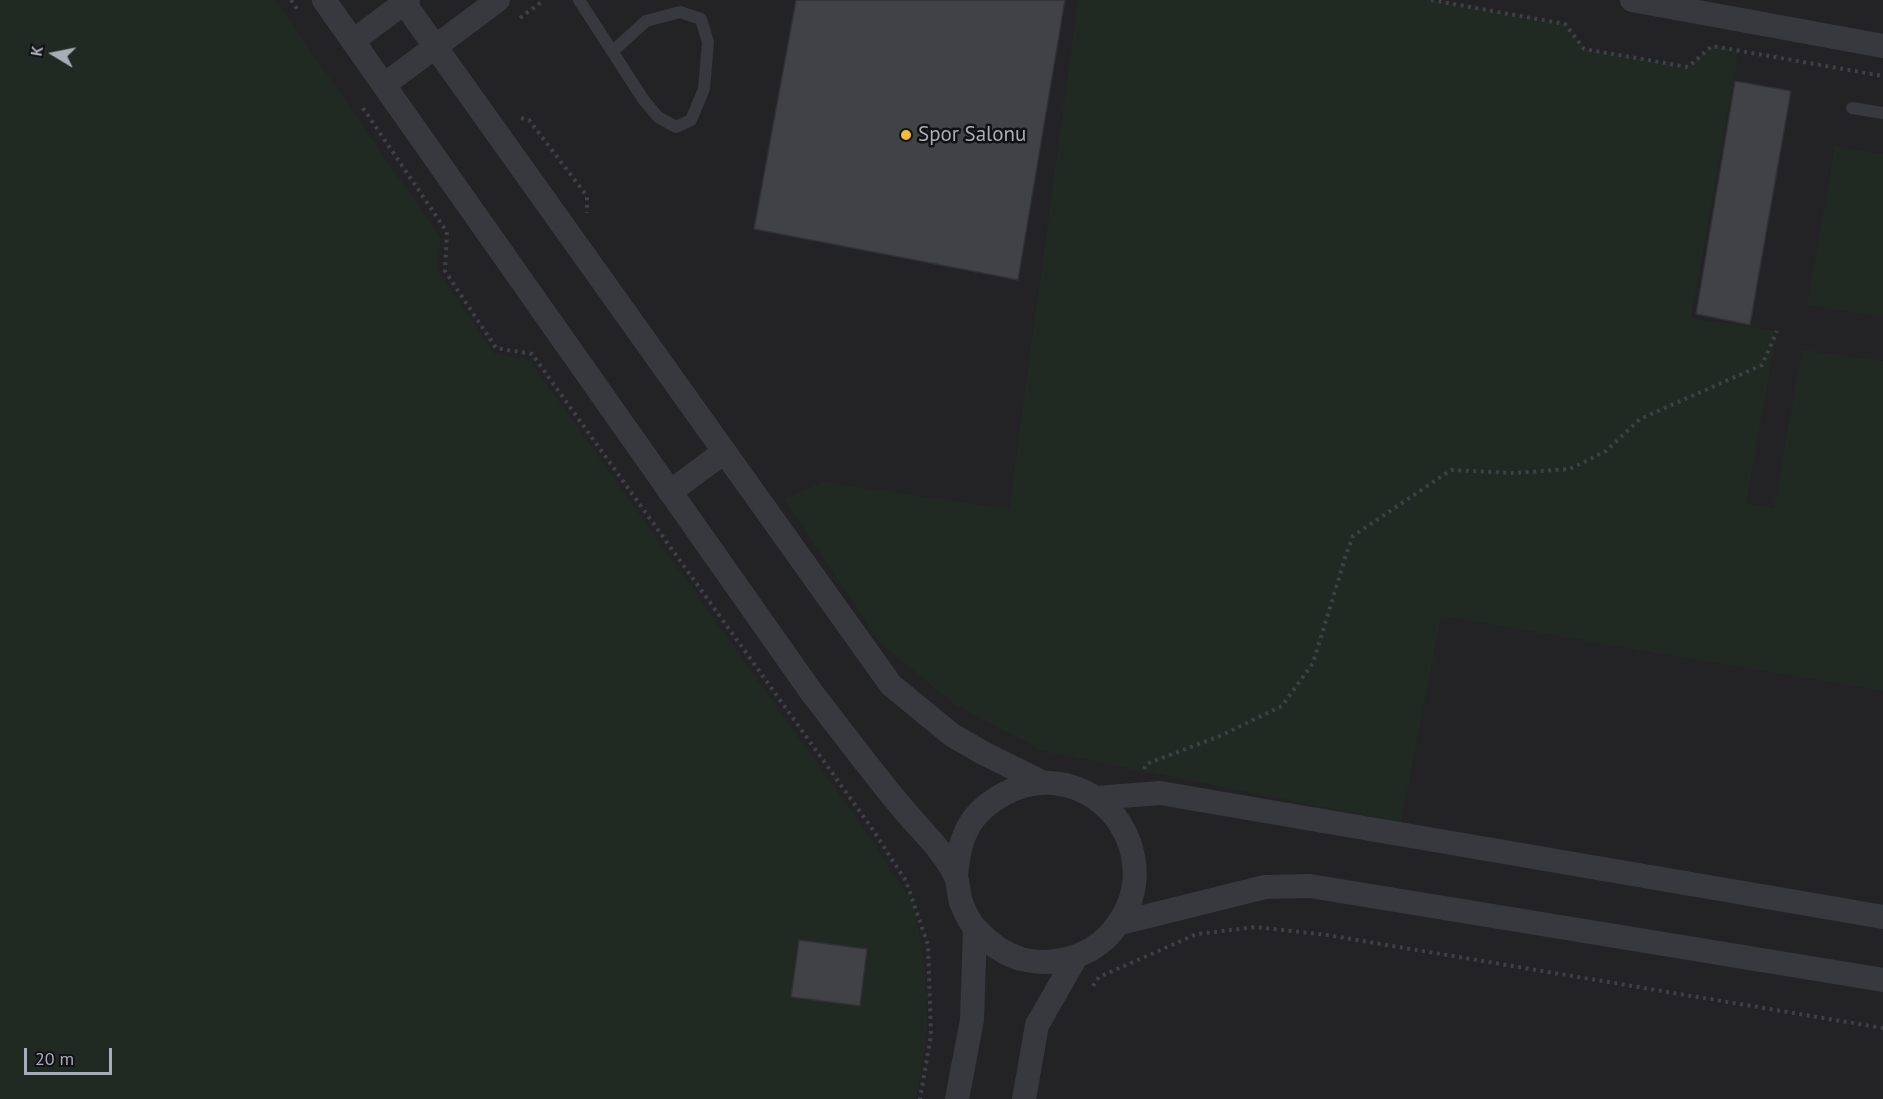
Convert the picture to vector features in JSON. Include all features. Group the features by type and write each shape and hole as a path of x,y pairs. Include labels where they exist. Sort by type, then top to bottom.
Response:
{"street":[{"path":"324,0 812,693 899,804 932,842 956,876"},
{"path":"384,85 498,0"},
{"path":"1632,0 1723,8 1883,46"},
{"path":"353,41 404,1 891,685 952,735 1042,782 1070,786 1096,798 1116,817 1130,842 1135,869 1132,897 1120,922 1101,943 1076,957 1049,962 1021,959 995,947 975,928 961,903 956,876 959,848 971,822 990,802 1015,788 1042,782"},
{"path":"670,492 724,453"},
{"path":"1096,798 1160,793 1883,917"},
{"path":"1120,922 1265,887 1310,886 1883,980"},
{"path":"957,1099 972,1020 975,928"},
{"path":"1024,1099 1037,1025 1076,957"}],"lane":[{"path":"579,0 643,99 658,117 676,127 691,120 704,89 708,42 701,20 680,12 646,21 613,51"},
{"path":"1852,108 1883,113"}],"path":[{"path":"291,0 298,10"},
{"path":"1431,0 1565,24 1584,49 1664,63 1688,67 1712,46 1883,76"},
{"path":"363,106 447,232 445,270 496,348 532,354 864,817 906,881 928,945 931,1035 920,1099"},
{"path":"1134,795 1146,764 1220,736 1282,706 1313,663 1353,536 1451,470 1514,473 1570,469 1606,451 1640,419 1762,364 1777,331"},
{"path":"1093,987 1099,977 1197,934 1256,927 1327,934 1883,1028"}],"shaded area":[{"path":"0,0 1883,0 1883,1099 0,1099"},
{"path":"0,0 275,0 441,238 437,268 494,353 530,361 869,836 914,904 926,976 927,1032 916,1099 0,1099"},
{"path":"1078,0 1431,0 1565,24 1584,49 1687,67 1712,46 1739,51 1691,318 1777,331 1746,504 1774,508 1802,350 1883,361 1883,691 1441,616 1401,823 1043,751 954,704 879,642 784,499 824,482 1009,509"},
{"path":"1835,146 1883,154 1883,317 1807,305"}],"building":[{"name":"Spor Salonu","path":"796,0 1065,0 1018,280 754,229"},
{"path":"1735,81 1791,91 1750,325 1696,314"},
{"path":"799,940 867,949 860,1006 791,997"}],"place":[{"name":"Spor Salonu","path":"906,135"}]}
